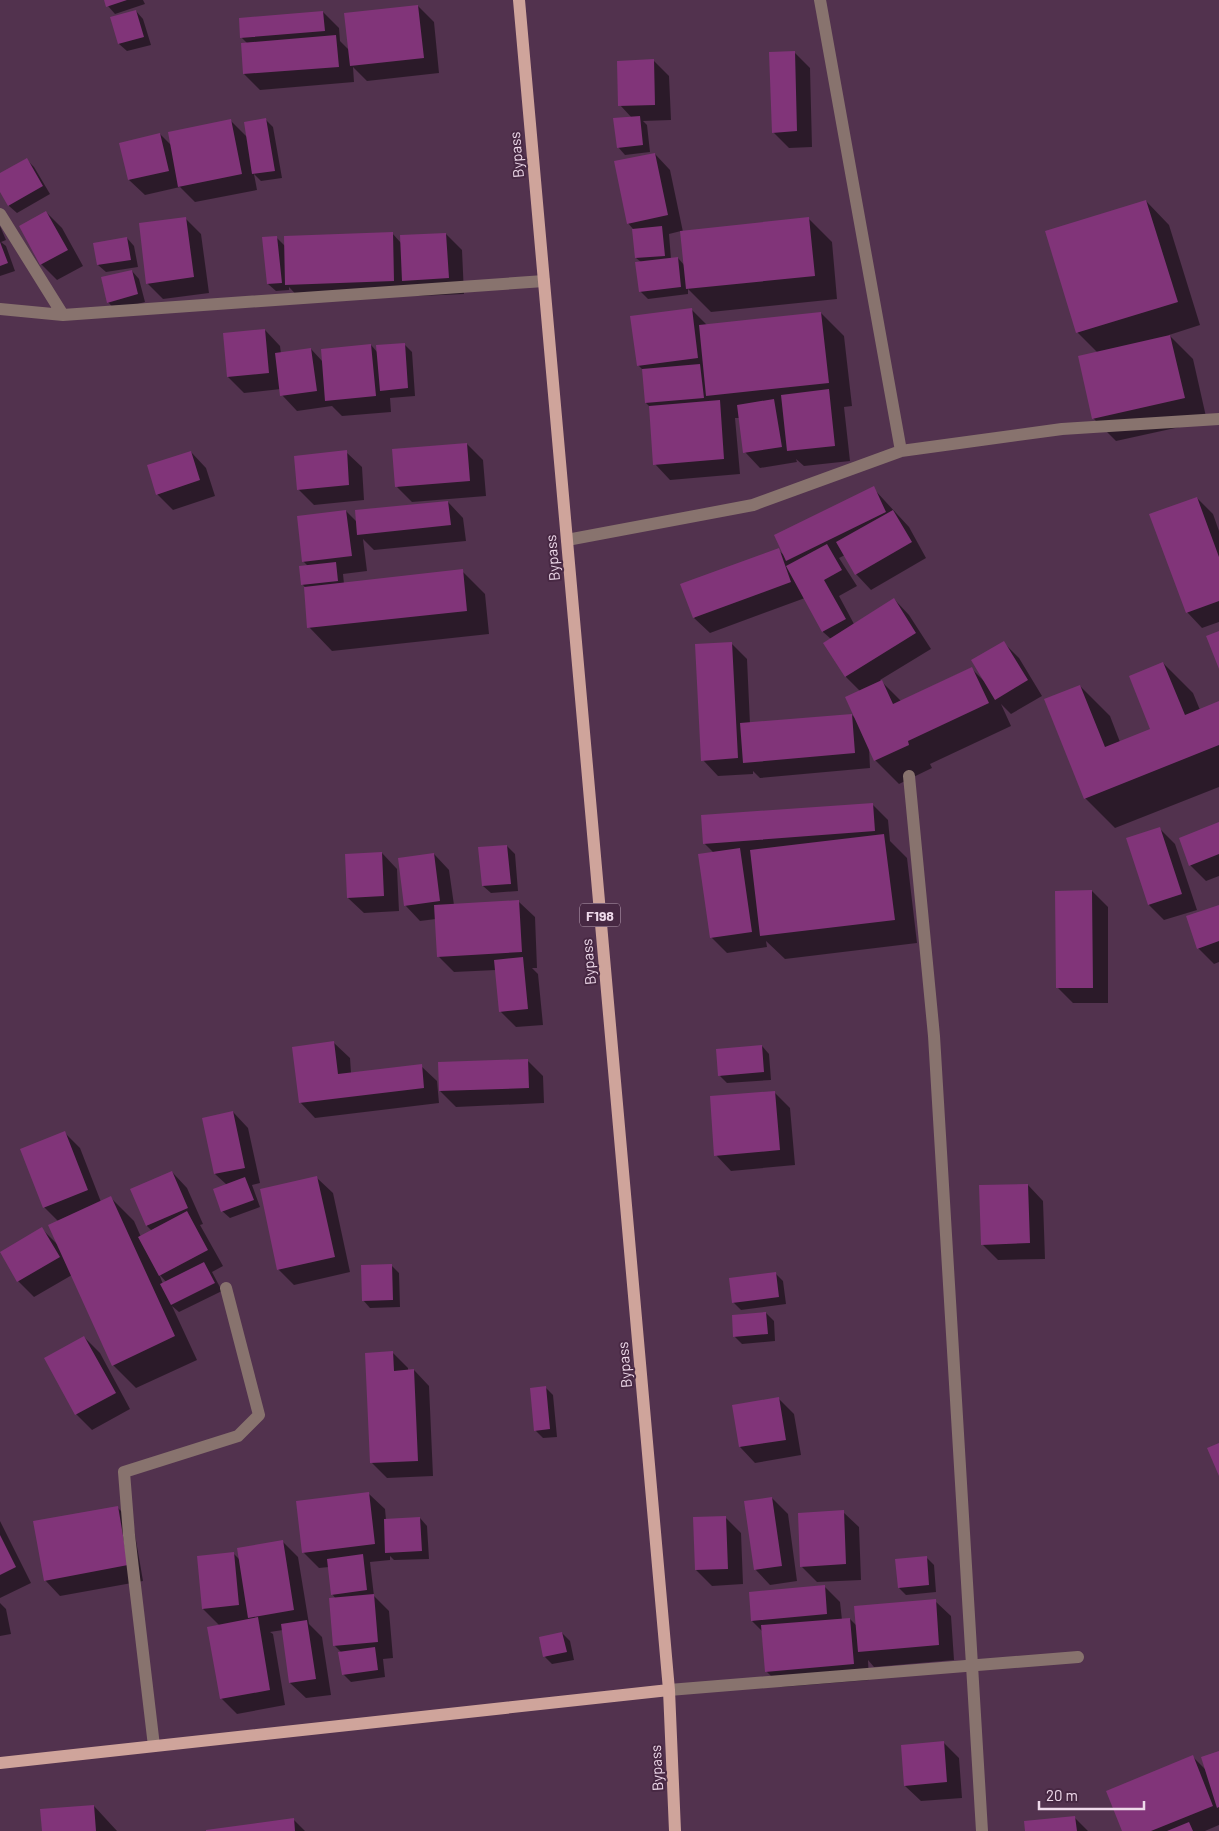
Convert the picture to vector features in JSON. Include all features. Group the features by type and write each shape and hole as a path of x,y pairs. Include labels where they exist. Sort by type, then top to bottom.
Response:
{"main road":[{"name":"Bypass","path":"519,0 669,1690 675,1831"},
{"path":"0,1764 669,1690"}],"street":[{"path":"820,0 901,451"},
{"path":"0,214 63,314"},
{"path":"0,309 63,314 544,281"},
{"path":"567,540 753,505 901,451 1062,429 1219,419"},
{"path":"909,776 934,1036 982,1831"},
{"path":"154,1746 129,1535 124,1472 238,1436 258,1415 226,1288"},
{"path":"669,1690 1078,1657"}],"building":[{"path":"104,0 127,0 106,7"},
{"path":"418,5 424,58 350,66 344,13"},
{"path":"136,10 144,37 118,44 110,17"},
{"path":"323,11 325,31 240,38 239,18"},
{"path":"336,35 339,67 243,74 241,43"},
{"path":"795,51 797,131 772,133 769,52"},
{"path":"654,59 655,105 618,106 617,61"},
{"path":"640,116 643,145 617,148 613,118"},
{"path":"266,118 275,171 252,174 244,122"},
{"path":"231,119 242,174 178,187 168,132"},
{"path":"160,133 169,171 128,180 119,143"},
{"path":"655,153 668,215 627,224 614,161"},
{"path":"27,158 43,186 8,206 0,192 0,173"},
{"path":"1146,200 1178,302 1076,333 1045,231"},
{"path":"46,211 68,250 40,265 19,226"},
{"path":"186,217 194,277 146,284 139,223"},
{"path":"809,217 815,276 686,289 680,231"},
{"path":"662,226 665,256 635,258 632,229"},
{"path":"393,232 394,281 285,285 284,236"},
{"path":"446,233 449,278 402,281 400,235"},
{"path":"277,236 282,283 267,284 262,237"},
{"path":"127,237 131,260 97,265 93,243"},
{"path":"0,242 8,263 0,266"},
{"path":"678,257 681,287 639,292 635,262"},
{"path":"132,270 138,294 107,303 101,277"},
{"path":"692,308 698,358 637,366 630,316"},
{"path":"821,312 829,383 706,396 699,325"},
{"path":"265,329 269,373 227,377 223,333"},
{"path":"1170,335 1185,398 1092,419 1078,356"},
{"path":"405,343 408,388 380,391 376,345"},
{"path":"371,344 376,396 325,401 321,349"},
{"path":"311,348 317,391 280,396 275,353"},
{"path":"700,364 704,398 645,403 642,369"},
{"path":"829,389 835,446 787,451 781,395"},
{"path":"774,399 782,447 743,453 737,405"},
{"path":"720,400 724,459 653,465 649,406"},
{"path":"467,443 470,481 395,487 392,449"},
{"path":"347,450 349,485 297,490 294,456"},
{"path":"191,451 200,480 156,495 147,465"},
{"path":"874,486 886,512 786,561 774,535"},
{"path":"1197,497 1219,557 1219,601 1186,613 1149,514"},
{"path":"448,501 451,525 357,535 355,510"},
{"path":"346,510 352,556 302,562 297,516"},
{"path":"893,510 912,542 855,575 836,542"},
{"path":"827,544 842,570 824,580 846,619 822,632 786,566"},
{"path":"779,548 791,582 693,618 680,584"},
{"path":"336,562 338,581 301,585 299,566"},
{"path":"463,569 467,611 307,628 304,587"},
{"path":"894,598 916,633 845,677 823,643"},
{"path":"1219,631 1219,669 1206,636"},
{"path":"1004,641 1028,680 995,700 971,660"},
{"path":"732,642 738,758 701,761 695,644"},
{"path":"1163,662 1185,715 1219,701 1219,745 1084,799 1044,699 1080,685 1105,747 1150,729 1129,676"},
{"path":"972,667 989,703 908,741 909,745 874,761 845,697 882,680 893,704"},
{"path":"852,714 855,753 743,763 740,723"},
{"path":"873,803 875,831 703,844 701,815"},
{"path":"1219,822 1219,854 1189,866 1179,838"},
{"path":"1160,827 1182,894 1148,905 1126,838"},
{"path":"884,834 895,920 760,936 750,850"},
{"path":"507,845 511,884 482,886 478,847"},
{"path":"740,848 752,932 710,938 698,854"},
{"path":"382,852 384,896 347,898 345,854"},
{"path":"434,853 440,901 404,906 398,858"},
{"path":"1092,890 1093,988 1056,988 1055,891"},
{"path":"519,900 522,952 437,957 434,905"},
{"path":"1219,905 1219,941 1197,949 1186,916"},
{"path":"523,957 528,1009 499,1012 494,960"},
{"path":"334,1041 338,1074 422,1064 424,1088 299,1103 292,1047"},
{"path":"762,1045 764,1072 718,1076 716,1049"},
{"path":"528,1059 529,1088 439,1091 438,1062"},
{"path":"775,1091 780,1150 714,1156 710,1096"},
{"path":"233,1111 245,1168 214,1174 202,1118"},
{"path":"65,1131 88,1190 43,1208 20,1149"},
{"path":"172,1171 188,1208 146,1226 130,1189"},
{"path":"317,1176 335,1257 277,1270 260,1189"},
{"path":"245,1177 254,1200 221,1212 213,1189"},
{"path":"1028,1184 1030,1243 981,1245 979,1185"},
{"path":"111,1196 175,1336 112,1366 48,1225"},
{"path":"187,1211 208,1250 159,1276 138,1237"},
{"path":"42,1227 60,1257 17,1282 0,1252"},
{"path":"204,1262 215,1283 171,1305 160,1284"},
{"path":"392,1264 393,1300 362,1301 361,1265"},
{"path":"776,1272 779,1297 732,1303 729,1278"},
{"path":"766,1312 768,1334 733,1337 732,1315"},
{"path":"84,1336 116,1393 75,1415 44,1358"},
{"path":"393,1351 394,1371 414,1369 418,1461 370,1463 365,1353"},
{"path":"546,1386 550,1429 534,1431 530,1388"},
{"path":"779,1397 786,1440 739,1447 732,1405"},
{"path":"1219,1443 1219,1476 1207,1448"},
{"path":"369,1492 375,1544 302,1553 296,1501"},
{"path":"772,1497 782,1566 754,1570 744,1501"},
{"path":"118,1506 128,1565 44,1581 33,1521"},
{"path":"844,1510 846,1564 800,1567 798,1513"},
{"path":"726,1516 728,1569 695,1570 693,1517"},
{"path":"420,1517 422,1551 385,1553 384,1519"},
{"path":"0,1535 16,1567 0,1575"},
{"path":"283,1540 294,1610 248,1618 237,1548"},
{"path":"234,1552 239,1605 202,1609 197,1556"},
{"path":"363,1554 367,1590 331,1595 327,1559"},
{"path":"927,1556 929,1585 898,1588 895,1559"},
{"path":"825,1585 827,1614 751,1621 749,1592"},
{"path":"374,1594 378,1642 333,1646 329,1598"},
{"path":"936,1599 939,1645 858,1652 854,1606"},
{"path":"258,1617 270,1690 220,1699 207,1627"},
{"path":"850,1618 854,1664 765,1672 761,1625"},
{"path":"307,1620 316,1679 289,1683 281,1624"},
{"path":"562,1632 567,1652 543,1657 539,1637"},
{"path":"375,1647 378,1670 342,1675 338,1652"},
{"path":"944,1741 947,1782 904,1786 901,1745"},
{"path":"1219,1751 1219,1807 1217,1808 1201,1757"},
{"path":"1193,1755 1213,1806 1151,1831 1122,1831 1106,1791"},
{"path":"94,1805 96,1831 42,1831 40,1809"},
{"path":"1075,1816 1077,1831 1025,1831 1024,1821"},
{"path":"294,1818 295,1831 206,1831 206,1830"},
{"path":"1189,1822 1193,1831 1167,1831"}]}
